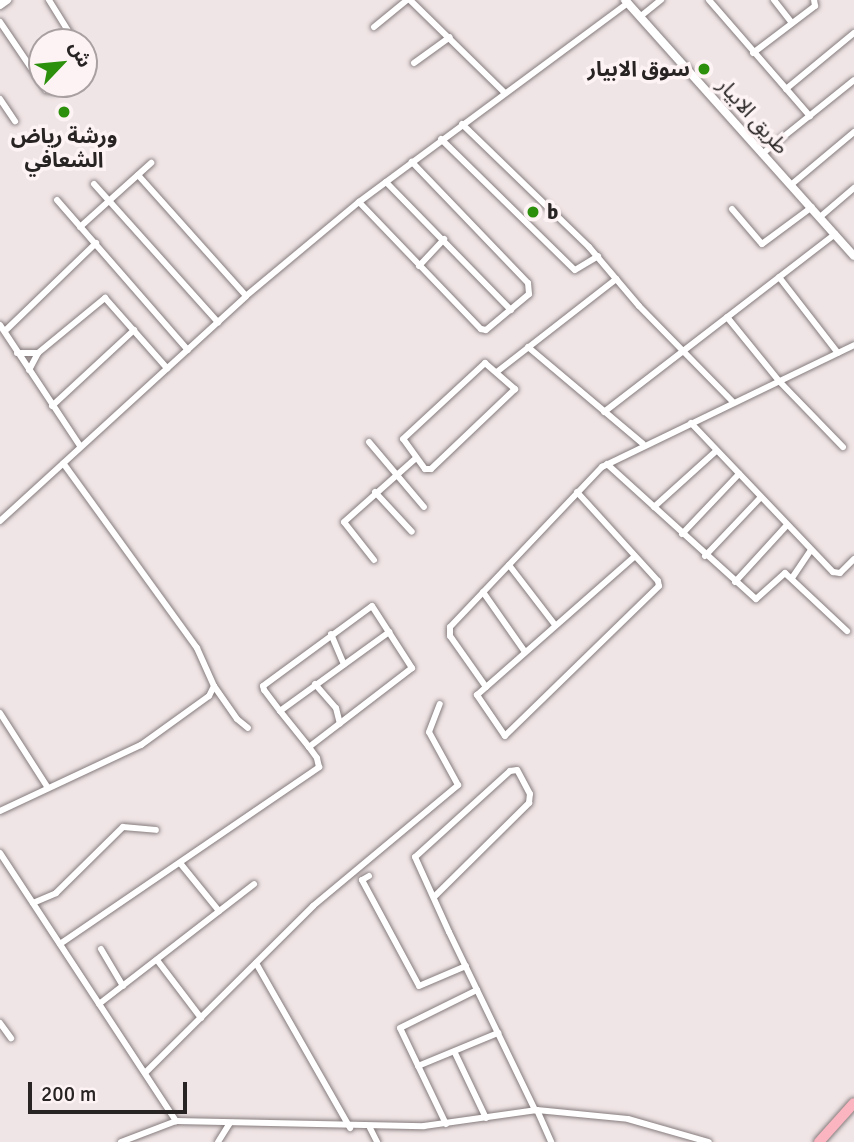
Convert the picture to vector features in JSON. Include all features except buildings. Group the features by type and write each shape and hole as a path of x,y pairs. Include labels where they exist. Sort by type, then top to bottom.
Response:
{"main road":[{"path":"0,5 7,0"},
{"name":"طريق الابيار","path":"627,1 853,252"},
{"path":"818,1142 854,1103"}],"street":[{"path":"50,0 67,28"},
{"path":"374,27 408,0 450,37 505,93"},
{"path":"641,16 661,0"},
{"path":"709,0 810,116"},
{"path":"774,0 792,23"},
{"path":"753,53 815,5 814,0"},
{"path":"0,521 246,296 359,202 627,1"},
{"path":"0,22 28,63"},
{"path":"786,89 854,33"},
{"path":"414,63 450,37"},
{"path":"762,154 854,80"},
{"path":"0,99 15,121"},
{"path":"462,124 598,256 616,279 733,402"},
{"path":"792,184 854,132"},
{"path":"441,139 575,270 598,256"},
{"path":"359,202 484,331 528,294 528,283 412,162"},
{"path":"80,227 151,163"},
{"path":"138,175 246,296"},
{"path":"387,182 511,310"},
{"path":"94,184 218,322"},
{"path":"820,217 854,188"},
{"path":"57,200 188,349"},
{"path":"732,209 762,244 812,208"},
{"path":"604,412 835,234"},
{"path":"419,266 443,239"},
{"path":"7,329 96,243"},
{"path":"779,277 838,353"},
{"path":"498,371 616,279"},
{"path":"29,370 38,353 102,298 167,369"},
{"path":"727,317 779,381 843,447"},
{"path":"0,325 80,446"},
{"path":"52,406 134,330"},
{"path":"486,687 450,631 577,492 607,464 643,444 691,424 854,345"},
{"path":"528,347 643,444"},
{"path":"18,353 38,353"},
{"path":"485,363 498,371 515,389 431,468 425,469 403,439 485,363"},
{"path":"691,424 836,575 854,559"},
{"path":"369,442 425,507"},
{"path":"654,507 716,451"},
{"path":"374,560 343,524 375,492 416,458"},
{"path":"63,463 197,648 214,685 248,728"},
{"path":"607,464 705,556 756,599 782,573 792,578 847,631"},
{"path":"682,534 739,474"},
{"path":"375,492 412,532"},
{"path":"577,492 634,557 659,586 509,735 477,699 486,687 634,557"},
{"path":"705,556 761,497"},
{"path":"735,582 787,525"},
{"path":"792,578 811,550"},
{"path":"509,565 555,625"},
{"path":"483,592 525,652"},
{"path":"60,944 319,767 309,747 263,685 370,605 406,653 410,672 309,747"},
{"path":"280,711 390,632"},
{"path":"331,634 344,664"},
{"path":"315,684 336,708 340,724"},
{"path":"0,811 158,735 209,696 214,685"},
{"path":"145,1073 313,906 458,785 429,732 440,704"},
{"path":"0,713 48,789"},
{"path":"434,897 530,803 517,770 510,771 416,852 434,897 477,990 551,1142"},
{"path":"33,903 55,893 123,827 156,830"},
{"path":"0,853 176,1121"},
{"path":"180,863 219,911"},
{"path":"369,876 362,880 419,986 466,966"},
{"path":"99,1004 254,884"},
{"path":"101,949 123,986"},
{"path":"157,960 201,1018"},
{"path":"256,963 350,1128"},
{"path":"446,1124 402,1026 477,990"},
{"path":"0,1023 11,1038"},
{"path":"418,1066 498,1033"},
{"path":"455,1053 486,1118"},
{"path":"121,1142 135,1134 176,1121 370,1128 446,1124 536,1110 628,1119 709,1142"},
{"path":"218,1142 230,1123"},
{"path":"370,1128 377,1142"},
{"path":"135,1134 140,1142"}],"place":[{"name":"سوق الابيار","path":"704,69"},
{"name":"ورشة رياض الشعافي","path":"64,112"},
{"name":"b","path":"533,212"}]}
